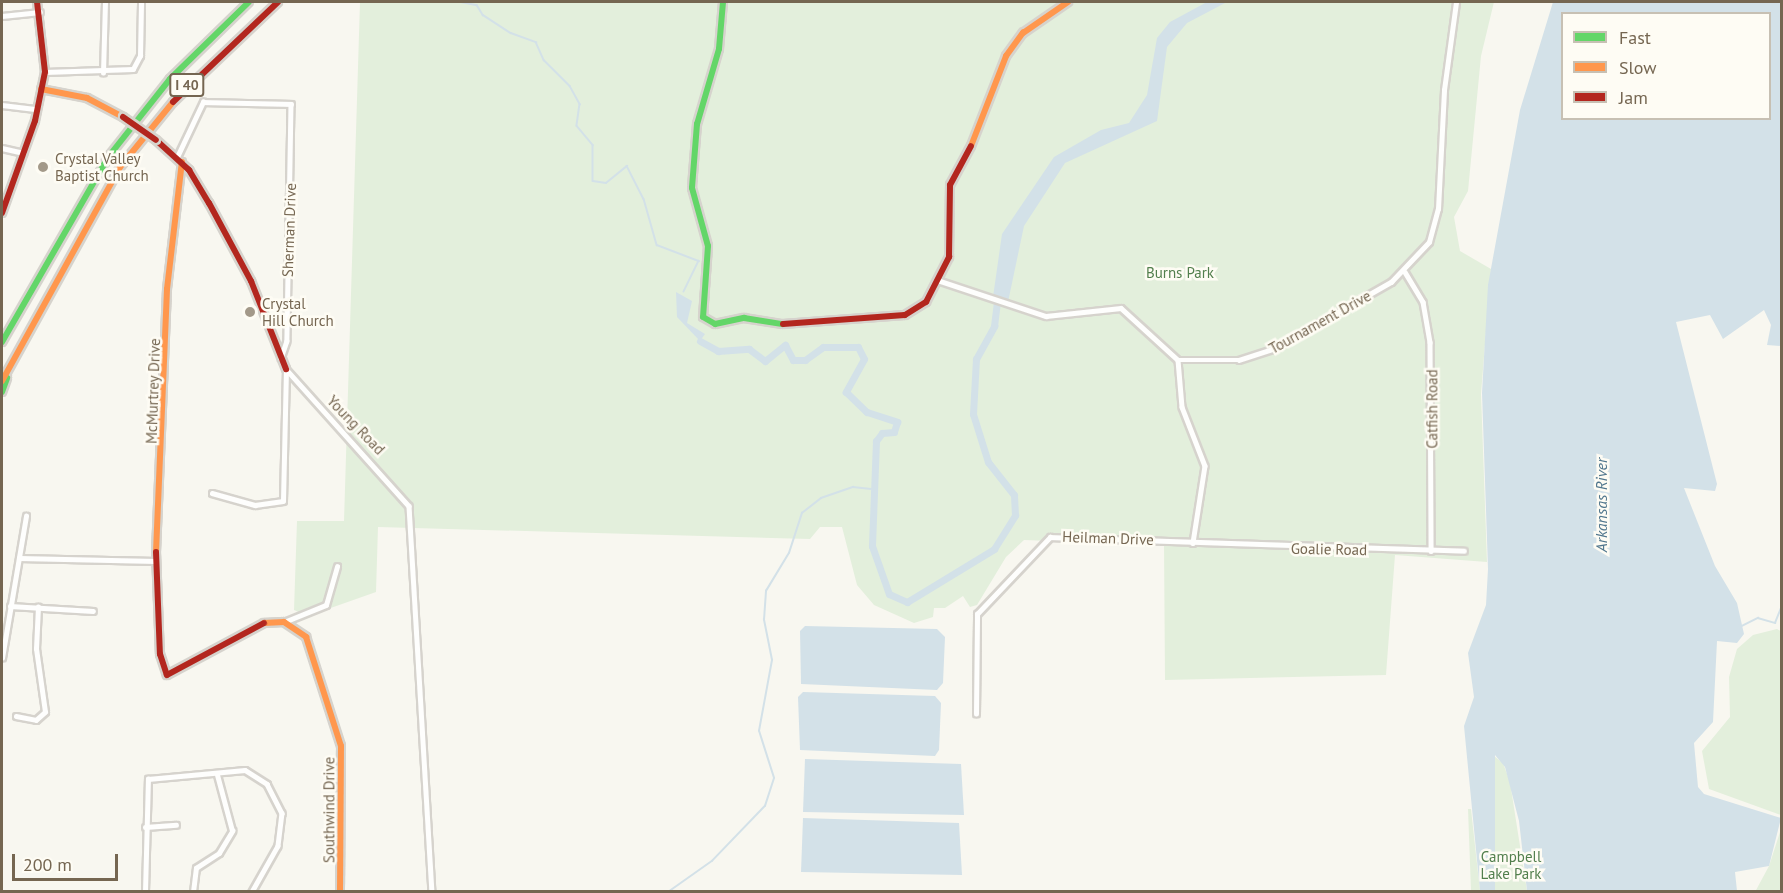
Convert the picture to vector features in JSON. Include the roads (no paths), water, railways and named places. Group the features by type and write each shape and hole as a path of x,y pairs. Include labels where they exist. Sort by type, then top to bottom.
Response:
{"main road":[{"path":"2,213 5,191 23,153 37,109 45,72 40,12 37,2"},
{"name":"I 40","path":"2,342 109,156 178,70 249,2"},
{"name":"I 40","path":"2,381 78,236 134,149 195,76 278,2"},
{"path":"723,2 719,49 697,124 692,188 708,246 703,317 715,324 744,318 800,326 901,316 922,307 940,281 949,257 950,185 987,116 1006,56 1023,33 1068,2"},
{"name":"Young Road","path":"41,88 87,98 123,117 182,162 251,281 286,369"},
{"name":"McMurtrey Drive","path":"182,162 176,178 167,289 156,561 155,622 167,675 209,656 249,626 284,622"},
{"path":"2,392 13,360"},
{"name":"Southwind Drive","path":"284,622 302,632 312,648 340,739 340,891"}],"street":[{"path":"103,73 105,2"},
{"path":"45,72 127,73 138,63 141,2"},
{"name":"Tournament Drive","path":"1178,360 1221,362 1263,353 1406,272 1429,242 1437,216 1444,90 1456,2"},
{"path":"2,16 40,12"},
{"name":"Sherman Drive","path":"177,157 203,102 288,100 293,109 287,339 281,358"},
{"path":"2,105 37,109"},
{"path":"2,148 23,153"},
{"name":"Catfish Road","path":"1406,272 1423,303 1430,342 1431,551"},
{"path":"940,281 1008,305 1053,317 1096,307 1121,308 1178,360 1182,407 1205,466 1193,543"},
{"path":"212,494 255,505 283,501 286,369"},
{"name":"Young Road","path":"286,369 409,506 432,891"},
{"path":"2,658 26,516"},
{"name":"Heilman Drive","path":"976,714 977,614 1041,543 1079,536 1193,543"},
{"name":"Goalie Road","path":"1193,543 1464,551"},
{"path":"19,558 156,561"},
{"path":"284,622 326,605 337,567"},
{"path":"10,606 93,611"},
{"path":"16,716 36,720 45,712 36,649 38,607"},
{"path":"145,891 145,827 150,777 253,772 267,784 280,807 278,846 252,891"},
{"path":"193,891 196,868 219,853 232,831 217,775"},
{"path":"145,827 176,825"}],"water":[{"path":"1207,2 1227,2 1187,23 1167,47 1157,121 1065,163 1024,226 1008,302 993,297 1002,234 1054,157 1101,130 1129,123 1147,95 1157,38 1170,22"},
{"name":"Arkansas River","path":"1553,2 1781,2 1781,346 1767,345 1771,325 1764,310 1723,339 1710,315 1676,322 1717,484 1715,491 1684,488 1715,566 1737,603 1744,634 1737,643 1717,641 1713,722 1694,743 1698,787 1704,794 1781,818 1769,866 1735,872 1737,891 1527,891 1519,821 1505,767 1495,755 1495,891 1480,891 1464,726 1474,697 1468,653 1486,605 1488,569 1482,393 1488,285 1520,110"},
{"path":"676,292 692,301 687,323 705,334 700,341 677,317"},
{"path":"805,626 937,629 945,637 943,683 937,690 801,684 800,631"},
{"path":"803,692 935,696 941,703 939,750 935,756 800,750 798,697"},
{"path":"805,759 961,764 964,815 803,812"},
{"path":"803,818 959,823 962,875 801,872"}],"waterway":[{"path":"461,2 477,5 483,15 511,33 536,42 544,60 570,86 580,104 577,126 593,145 593,181 606,183 627,166 644,199 657,245 699,261 684,292"},
{"path":"700,341 718,351 749,349 765,361 785,345 793,360 805,360 823,347 858,347 864,359 846,392 867,412 897,422 894,432 882,433 876,441 872,546 889,594 907,602 994,549 1015,515 1014,495 988,462 973,414 976,359 994,326 997,301"},
{"path":"668,892 712,861 765,806 774,778 759,731 772,660 764,620 766,591 789,553 802,513 821,498 853,487 871,489"},
{"path":"1742,626 1758,618 1775,623 1782,606"}],"place":[{"name":"Crystal Valley Baptist Church","path":"43,167"},
{"name":"Crystal Hill Church","path":"250,312"}],"park label":[{"name":"Burns Park","path":"1180,273"},
{"name":"Campbell Lake Park","path":"1511,864"}]}
